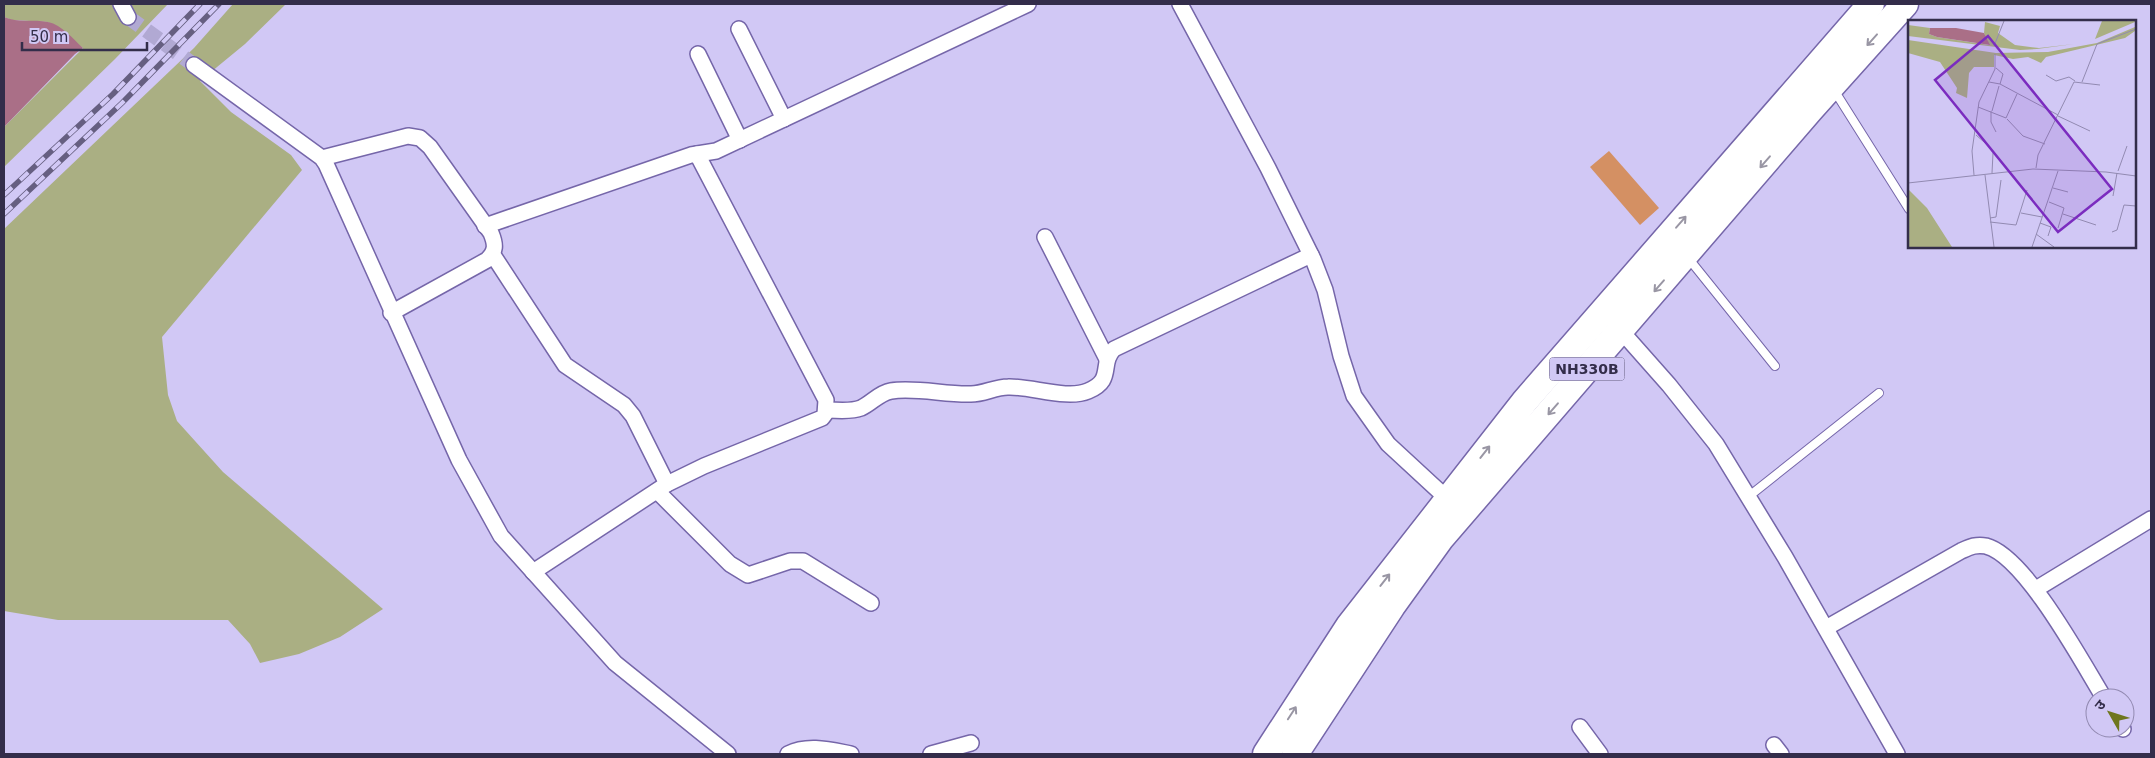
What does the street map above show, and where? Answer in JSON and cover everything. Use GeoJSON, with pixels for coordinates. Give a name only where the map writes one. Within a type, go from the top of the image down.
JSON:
{"type":"FeatureCollection","features":[{"type":"Feature","properties":{"kind":"highway","name":"NH330B"},"geometry":{"type":"LineString","coordinates":[[1295,754],[1392,606],[1442,538],[1456,506],[1525,401],[1871,4]]}},
{"type":"Feature","properties":{"kind":"highway","name":"NH330B"},"geometry":{"type":"LineString","coordinates":[[1266,754],[1349,626],[1456,506],[1621,330],[1905,4]]}},
{"type":"Feature","properties":{"kind":"street"},"geometry":{"type":"LineString","coordinates":[[485,226],[698,154],[716,151],[1028,4]]}},
{"type":"Feature","properties":{"kind":"street"},"geometry":{"type":"LineString","coordinates":[[1180,4],[1268,168],[1311,254],[1325,290],[1341,356],[1354,396],[1388,444],[1456,506]]}},
{"type":"Feature","properties":{"kind":"street"},"geometry":{"type":"LineString","coordinates":[[739,29],[784,119]]}},
{"type":"Feature","properties":{"kind":"street"},"geometry":{"type":"LineString","coordinates":[[698,54],[740,140]]}},
{"type":"Feature","properties":{"kind":"street"},"geometry":{"type":"LineString","coordinates":[[194,65],[322,158],[326,164],[391,313],[464,469],[501,536],[615,663],[728,754]]}},
{"type":"Feature","properties":{"kind":"street"},"geometry":{"type":"LineString","coordinates":[[322,158],[408,136],[420,138],[430,147],[495,242],[492,255],[487,260],[391,313]]}},
{"type":"Feature","properties":{"kind":"street"},"geometry":{"type":"LineString","coordinates":[[533,572],[662,488],[704,466],[822,418],[827,410],[826,400],[698,154]]}},
{"type":"Feature","properties":{"kind":"street"},"geometry":{"type":"LineString","coordinates":[[827,410],[859,409],[882,394],[898,391],[982,394],[1006,387],[1073,394],[1087,392],[1104,378],[1107,373],[1107,359],[1045,237]]}},
{"type":"Feature","properties":{"kind":"street"},"geometry":{"type":"LineString","coordinates":[[1107,359],[1114,349],[1311,254]]}},
{"type":"Feature","properties":{"kind":"street"},"geometry":{"type":"LineString","coordinates":[[492,255],[565,365],[624,405],[633,416],[662,488],[730,564],[748,575],[790,561],[803,561],[871,603]]}},
{"type":"Feature","properties":{"kind":"street"},"geometry":{"type":"LineString","coordinates":[[1604,311],[1670,385],[1716,444],[1826,628],[1898,754]]}},
{"type":"Feature","properties":{"kind":"street"},"geometry":{"type":"LineString","coordinates":[[2036,589],[2151,519]]}},
{"type":"Feature","properties":{"kind":"street"},"geometry":{"type":"LineString","coordinates":[[1826,628],[1961,551],[1976,545],[1988,547],[2002,554],[2036,589],[2098,688]]}},
{"type":"Feature","properties":{"kind":"street"},"geometry":{"type":"LineString","coordinates":[[1580,727],[1600,754]]}},
{"type":"Feature","properties":{"kind":"street"},"geometry":{"type":"LineString","coordinates":[[931,754],[972,743]]}},
{"type":"Feature","properties":{"kind":"street"},"geometry":{"type":"LineString","coordinates":[[788,754],[806,749],[821,749],[851,754]]}},
{"type":"Feature","properties":{"kind":"lane"},"geometry":{"type":"LineString","coordinates":[[1832,86],[1908,207]]}},
{"type":"Feature","properties":{"kind":"lane"},"geometry":{"type":"LineString","coordinates":[[1686,255],[1776,366]]}},
{"type":"Feature","properties":{"kind":"lane"},"geometry":{"type":"LineString","coordinates":[[1748,497],[1879,393]]}},
{"type":"Feature","properties":{"kind":"green space"},"geometry":{"type":"Polygon","coordinates":[[[4,4],[168,4],[115,59],[4,167],[4,127],[83,48],[48,22],[12,20],[4,17],[4,4]]]}},
{"type":"Feature","properties":{"kind":"green space"},"geometry":{"type":"Polygon","coordinates":[[[233,4],[286,4],[245,44],[200,81],[231,112],[291,155],[302,170],[162,337],[168,395],[177,421],[223,472],[383,609],[340,637],[299,654],[260,663],[250,644],[228,620],[58,620],[4,611],[4,229],[194,48],[233,4]]]}},
{"type":"Feature","properties":{"kind":"shaded area"},"geometry":{"type":"Polygon","coordinates":[[[4,17],[15,20],[48,22],[58,26],[83,48],[4,127],[4,17]]]}},
{"type":"Feature","properties":{"kind":"building"},"geometry":{"type":"Polygon","coordinates":[[[1609,151],[1659,208],[1640,225],[1590,167],[1609,151]]]}},
{"type":"Feature","properties":{"kind":"tunnel"},"geometry":{"type":"LineString","coordinates":[[128,17],[194,65]]}},
{"type":"Feature","properties":{"kind":"railway"},"geometry":{"type":"LineString","coordinates":[[4,195],[113,94],[200,4]]}},
{"type":"Feature","properties":{"kind":"railway"},"geometry":{"type":"LineString","coordinates":[[4,214],[122,103],[219,4]]}}]}
